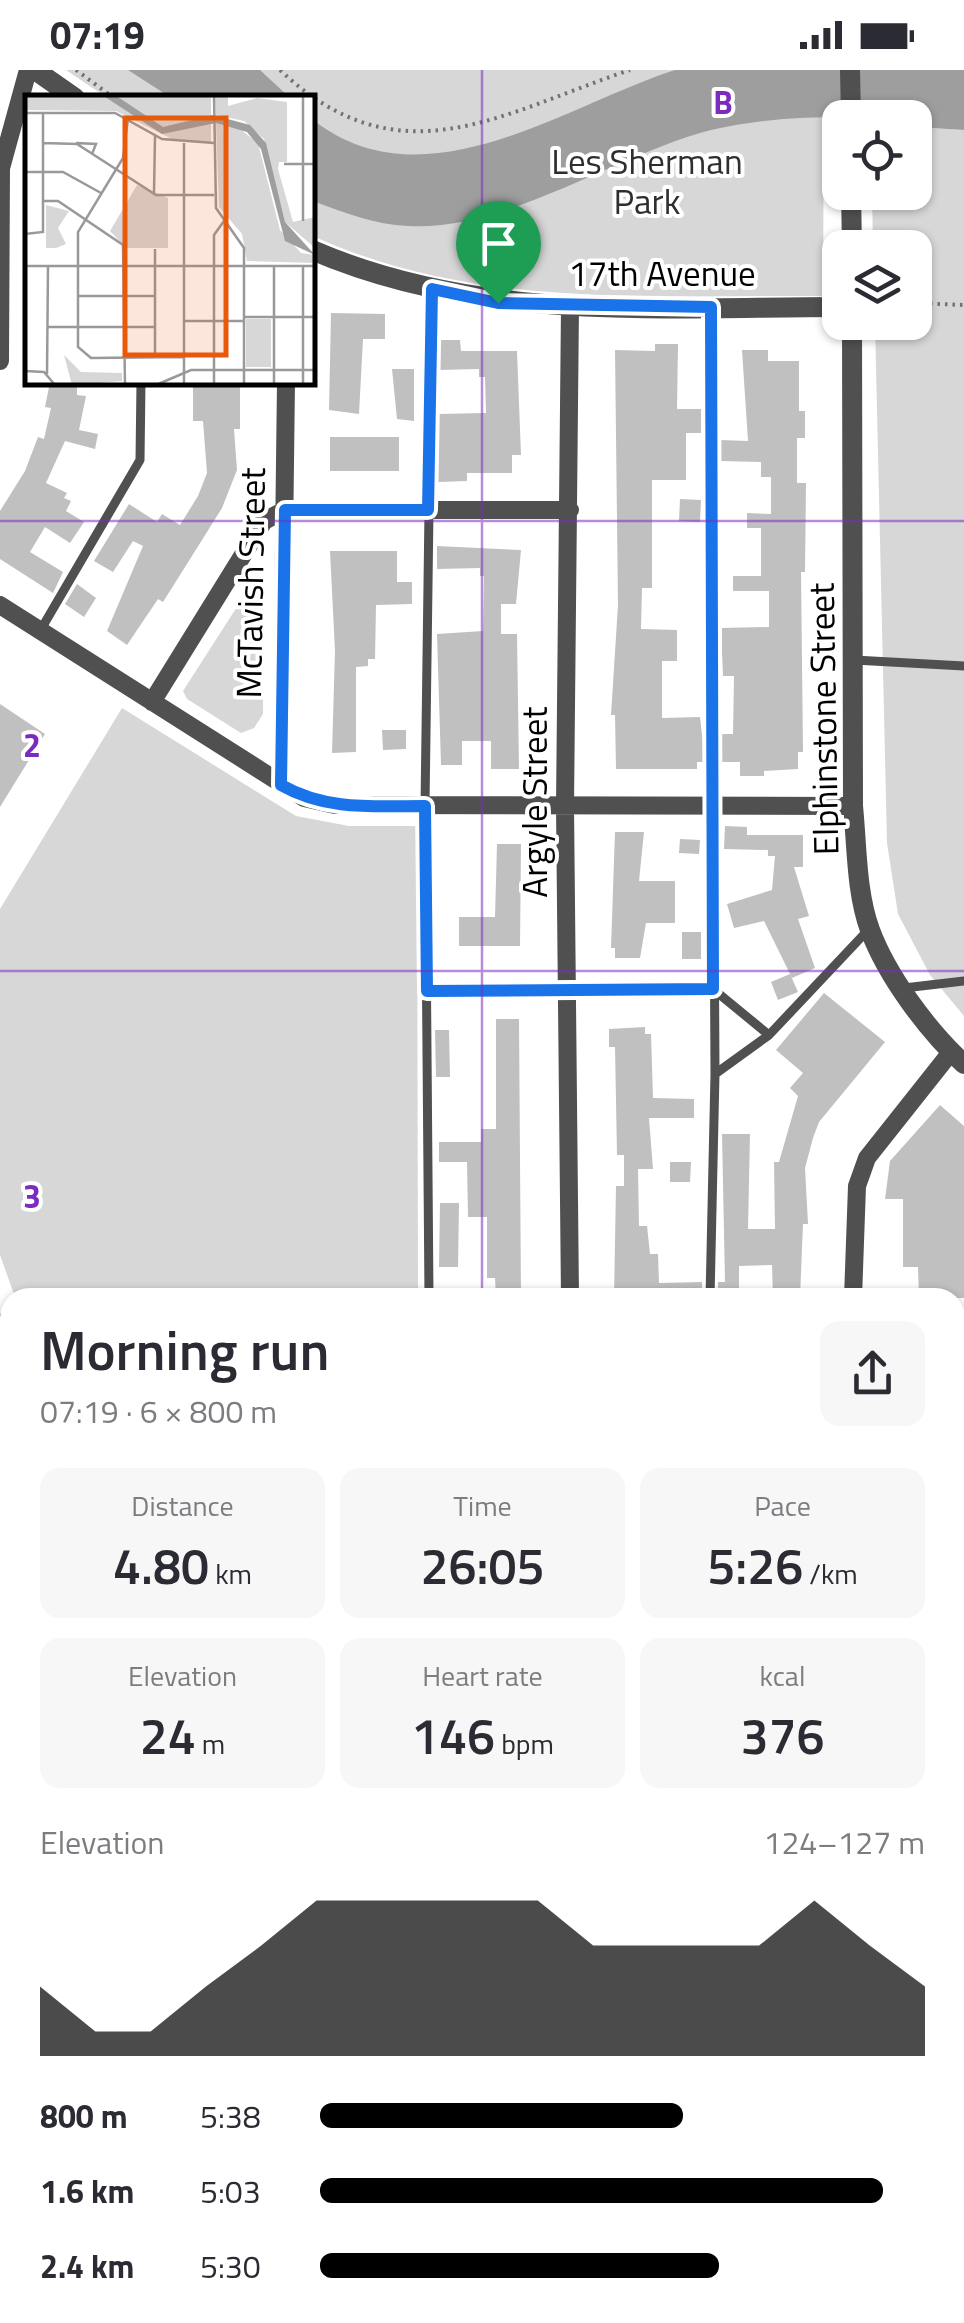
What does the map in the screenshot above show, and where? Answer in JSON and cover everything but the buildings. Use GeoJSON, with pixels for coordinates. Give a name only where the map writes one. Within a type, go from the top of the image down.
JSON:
{"type":"FeatureCollection","features":[{"type":"Feature","properties":{"kind":"street"},"geometry":{"type":"LineString","coordinates":[[0,361],[0,168],[28,70]]}},
{"type":"Feature","properties":{"kind":"street"},"geometry":{"type":"LineString","coordinates":[[35,70],[71,95]]}},
{"type":"Feature","properties":{"kind":"street"},"geometry":{"type":"LineString","coordinates":[[850,70],[851,100]]}},
{"type":"Feature","properties":{"kind":"street","name":"17th Avenue"},"geometry":{"type":"LineString","coordinates":[[315,251],[358,270],[498,303],[822,306]]}},
{"type":"Feature","properties":{"kind":"street","name":"Argyle Street"},"geometry":{"type":"LineString","coordinates":[[570,306],[566,806],[570,1288]]}},
{"type":"Feature","properties":{"kind":"street","name":"Elphinstone Street"},"geometry":{"type":"LineString","coordinates":[[852,340],[853,806],[869,928],[904,988],[957,1058],[867,1158],[857,1186],[854,1288]]}},
{"type":"Feature","properties":{"kind":"street","name":"McTavish Street"},"geometry":{"type":"LineString","coordinates":[[281,785],[286,385]]}},
{"type":"Feature","properties":{"kind":"street"},"geometry":{"type":"LineString","coordinates":[[152,702],[264,521],[285,510],[570,510]]}},
{"type":"Feature","properties":{"kind":"street"},"geometry":{"type":"LineString","coordinates":[[0,605],[304,798],[335,805],[853,806]]}},
{"type":"Feature","properties":{"kind":"street"},"geometry":{"type":"LineString","coordinates":[[427,991],[713,989]]}},
{"type":"Feature","properties":{"kind":"lane"},"geometry":{"type":"LineString","coordinates":[[429,1288],[425,806],[432,289]]}},
{"type":"Feature","properties":{"kind":"lane"},"geometry":{"type":"LineString","coordinates":[[710,1288],[715,1074],[711,307]]}},
{"type":"Feature","properties":{"kind":"lane"},"geometry":{"type":"LineString","coordinates":[[40,631],[140,460],[141,385]]}},
{"type":"Feature","properties":{"kind":"lane"},"geometry":{"type":"LineString","coordinates":[[854,660],[964,666]]}},
{"type":"Feature","properties":{"kind":"lane"},"geometry":{"type":"LineString","coordinates":[[715,1074],[769,1035],[869,928]]}},
{"type":"Feature","properties":{"kind":"lane"},"geometry":{"type":"LineString","coordinates":[[904,988],[964,981]]}},
{"type":"Feature","properties":{"kind":"lane"},"geometry":{"type":"LineString","coordinates":[[713,989],[769,1035]]}},
{"type":"Feature","properties":{"kind":"path"},"geometry":{"type":"LineString","coordinates":[[76,70],[110,95]]}},
{"type":"Feature","properties":{"kind":"path"},"geometry":{"type":"LineString","coordinates":[[280,70],[348,118],[409,133],[449,132],[526,112],[630,70]]}},
{"type":"Feature","properties":{"kind":"path"},"geometry":{"type":"LineString","coordinates":[[932,304],[964,305]]}},
{"type":"Feature","properties":{"kind":"green space","name":"Les Sherman Park"},"geometry":{"type":"Polygon","coordinates":[[[66,70],[824,70],[822,296],[628,296],[499,287],[436,276],[315,237],[315,95],[103,95],[66,70]]]}},
{"type":"Feature","properties":{"kind":"green space"},"geometry":{"type":"Polygon","coordinates":[[[932,128],[964,130],[964,1016],[930,975],[898,914],[887,843],[875,340],[932,340],[932,230],[873,230],[872,210],[932,210],[932,128]]]}},
{"type":"Feature","properties":{"kind":"green space"},"geometry":{"type":"Polygon","coordinates":[[[251,585],[263,595],[263,714],[254,728],[241,733],[187,699],[183,691],[251,585]]]}},
{"type":"Feature","properties":{"kind":"green space"},"geometry":{"type":"Polygon","coordinates":[[[122,708],[296,816],[349,826],[417,826],[418,1288],[12,1288],[0,1255],[0,909],[122,708]]]}},
{"type":"Feature","properties":{"kind":"shaded area"},"geometry":{"type":"Polygon","coordinates":[[[128,70],[260,70],[287,95],[167,95],[128,70]]]}},
{"type":"Feature","properties":{"kind":"shaded area"},"geometry":{"type":"Polygon","coordinates":[[[675,70],[964,70],[964,130],[932,128],[932,100],[822,100],[822,118],[761,121],[711,130],[675,141],[522,205],[445,225],[383,223],[315,202],[315,121],[355,144],[400,154],[447,152],[540,125],[675,70]]]}},
{"type":"Feature","properties":{"kind":"route"},"geometry":{"type":"LineString","coordinates":[[432,289],[498,303],[711,307],[713,989],[427,991],[425,806],[335,805],[304,798],[281,785],[285,510],[428,510],[432,289]]}}]}
